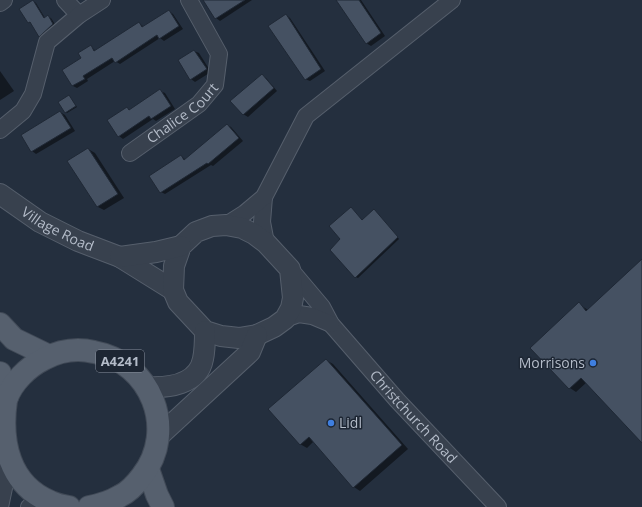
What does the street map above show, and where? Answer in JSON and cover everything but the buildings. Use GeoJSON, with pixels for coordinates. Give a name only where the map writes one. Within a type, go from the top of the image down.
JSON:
{"type":"FeatureCollection","features":[{"type":"Feature","properties":{"kind":"main road"},"geometry":{"type":"LineString","coordinates":[[0,324],[14,340],[49,356]]}},
{"type":"Feature","properties":{"kind":"main road","name":"A4241"},"geometry":{"type":"LineString","coordinates":[[61,505],[39,496],[27,487],[9,464],[3,447],[1,430],[2,413],[7,397],[24,372],[49,356],[73,350],[86,350],[104,353],[121,361],[135,372],[147,387],[153,398],[159,423],[159,436],[155,453],[148,469],[136,484],[121,496],[102,506]]}},
{"type":"Feature","properties":{"kind":"main road"},"geometry":{"type":"LineString","coordinates":[[0,373],[7,397]]}},
{"type":"Feature","properties":{"kind":"main road"},"geometry":{"type":"LineString","coordinates":[[148,469],[163,507]]}},
{"type":"Feature","properties":{"kind":"street"},"geometry":{"type":"LineString","coordinates":[[0,3],[4,0]]}},
{"type":"Feature","properties":{"kind":"street"},"geometry":{"type":"LineString","coordinates":[[65,0],[79,15]]}},
{"type":"Feature","properties":{"kind":"street"},"geometry":{"type":"LineString","coordinates":[[0,130],[22,111],[33,94],[47,42],[79,15],[102,0]]}},
{"type":"Feature","properties":{"kind":"street","name":"Chalice Court"},"geometry":{"type":"LineString","coordinates":[[130,153],[199,104],[215,84],[219,54],[189,0]]}},
{"type":"Feature","properties":{"kind":"street"},"geometry":{"type":"LineString","coordinates":[[226,225],[245,213],[264,197],[306,116],[452,0]]}},
{"type":"Feature","properties":{"kind":"street","name":"Village Road"},"geometry":{"type":"LineString","coordinates":[[0,194],[40,222],[78,241],[120,257],[173,290]]}},
{"type":"Feature","properties":{"kind":"street"},"geometry":{"type":"LineString","coordinates":[[264,197],[262,222],[266,242]]}},
{"type":"Feature","properties":{"kind":"street"},"geometry":{"type":"LineString","coordinates":[[226,225],[242,228],[266,242],[290,269],[294,298],[285,319],[274,328],[239,338],[221,336],[206,331],[178,302],[173,290],[174,266],[181,246],[196,232],[212,226],[226,225]]}},
{"type":"Feature","properties":{"kind":"street","name":"Village Road"},"geometry":{"type":"LineString","coordinates":[[120,257],[156,252],[181,246]]}},
{"type":"Feature","properties":{"kind":"street","name":"Christchurch Road"},"geometry":{"type":"LineString","coordinates":[[290,269],[322,307],[331,324],[397,400],[498,507]]}},
{"type":"Feature","properties":{"kind":"street","name":"Christchurch Road"},"geometry":{"type":"LineString","coordinates":[[285,319],[299,314],[312,316],[331,324]]}},
{"type":"Feature","properties":{"kind":"street"},"geometry":{"type":"LineString","coordinates":[[147,387],[164,388],[180,384],[190,379],[199,369],[203,360],[206,331]]}},
{"type":"Feature","properties":{"kind":"street"},"geometry":{"type":"LineString","coordinates":[[159,436],[250,352],[257,334]]}},
{"type":"Feature","properties":{"kind":"street"},"geometry":{"type":"LineString","coordinates":[[0,507],[9,464]]}},
{"type":"Feature","properties":{"kind":"street"},"geometry":{"type":"LineString","coordinates":[[29,507],[61,505]]}},
{"type":"Feature","properties":{"kind":"place","name":"Morrisons"},"geometry":{"type":"Point","coordinates":[593,363]}},
{"type":"Feature","properties":{"kind":"place","name":"Lidl"},"geometry":{"type":"Point","coordinates":[331,423]}}]}
